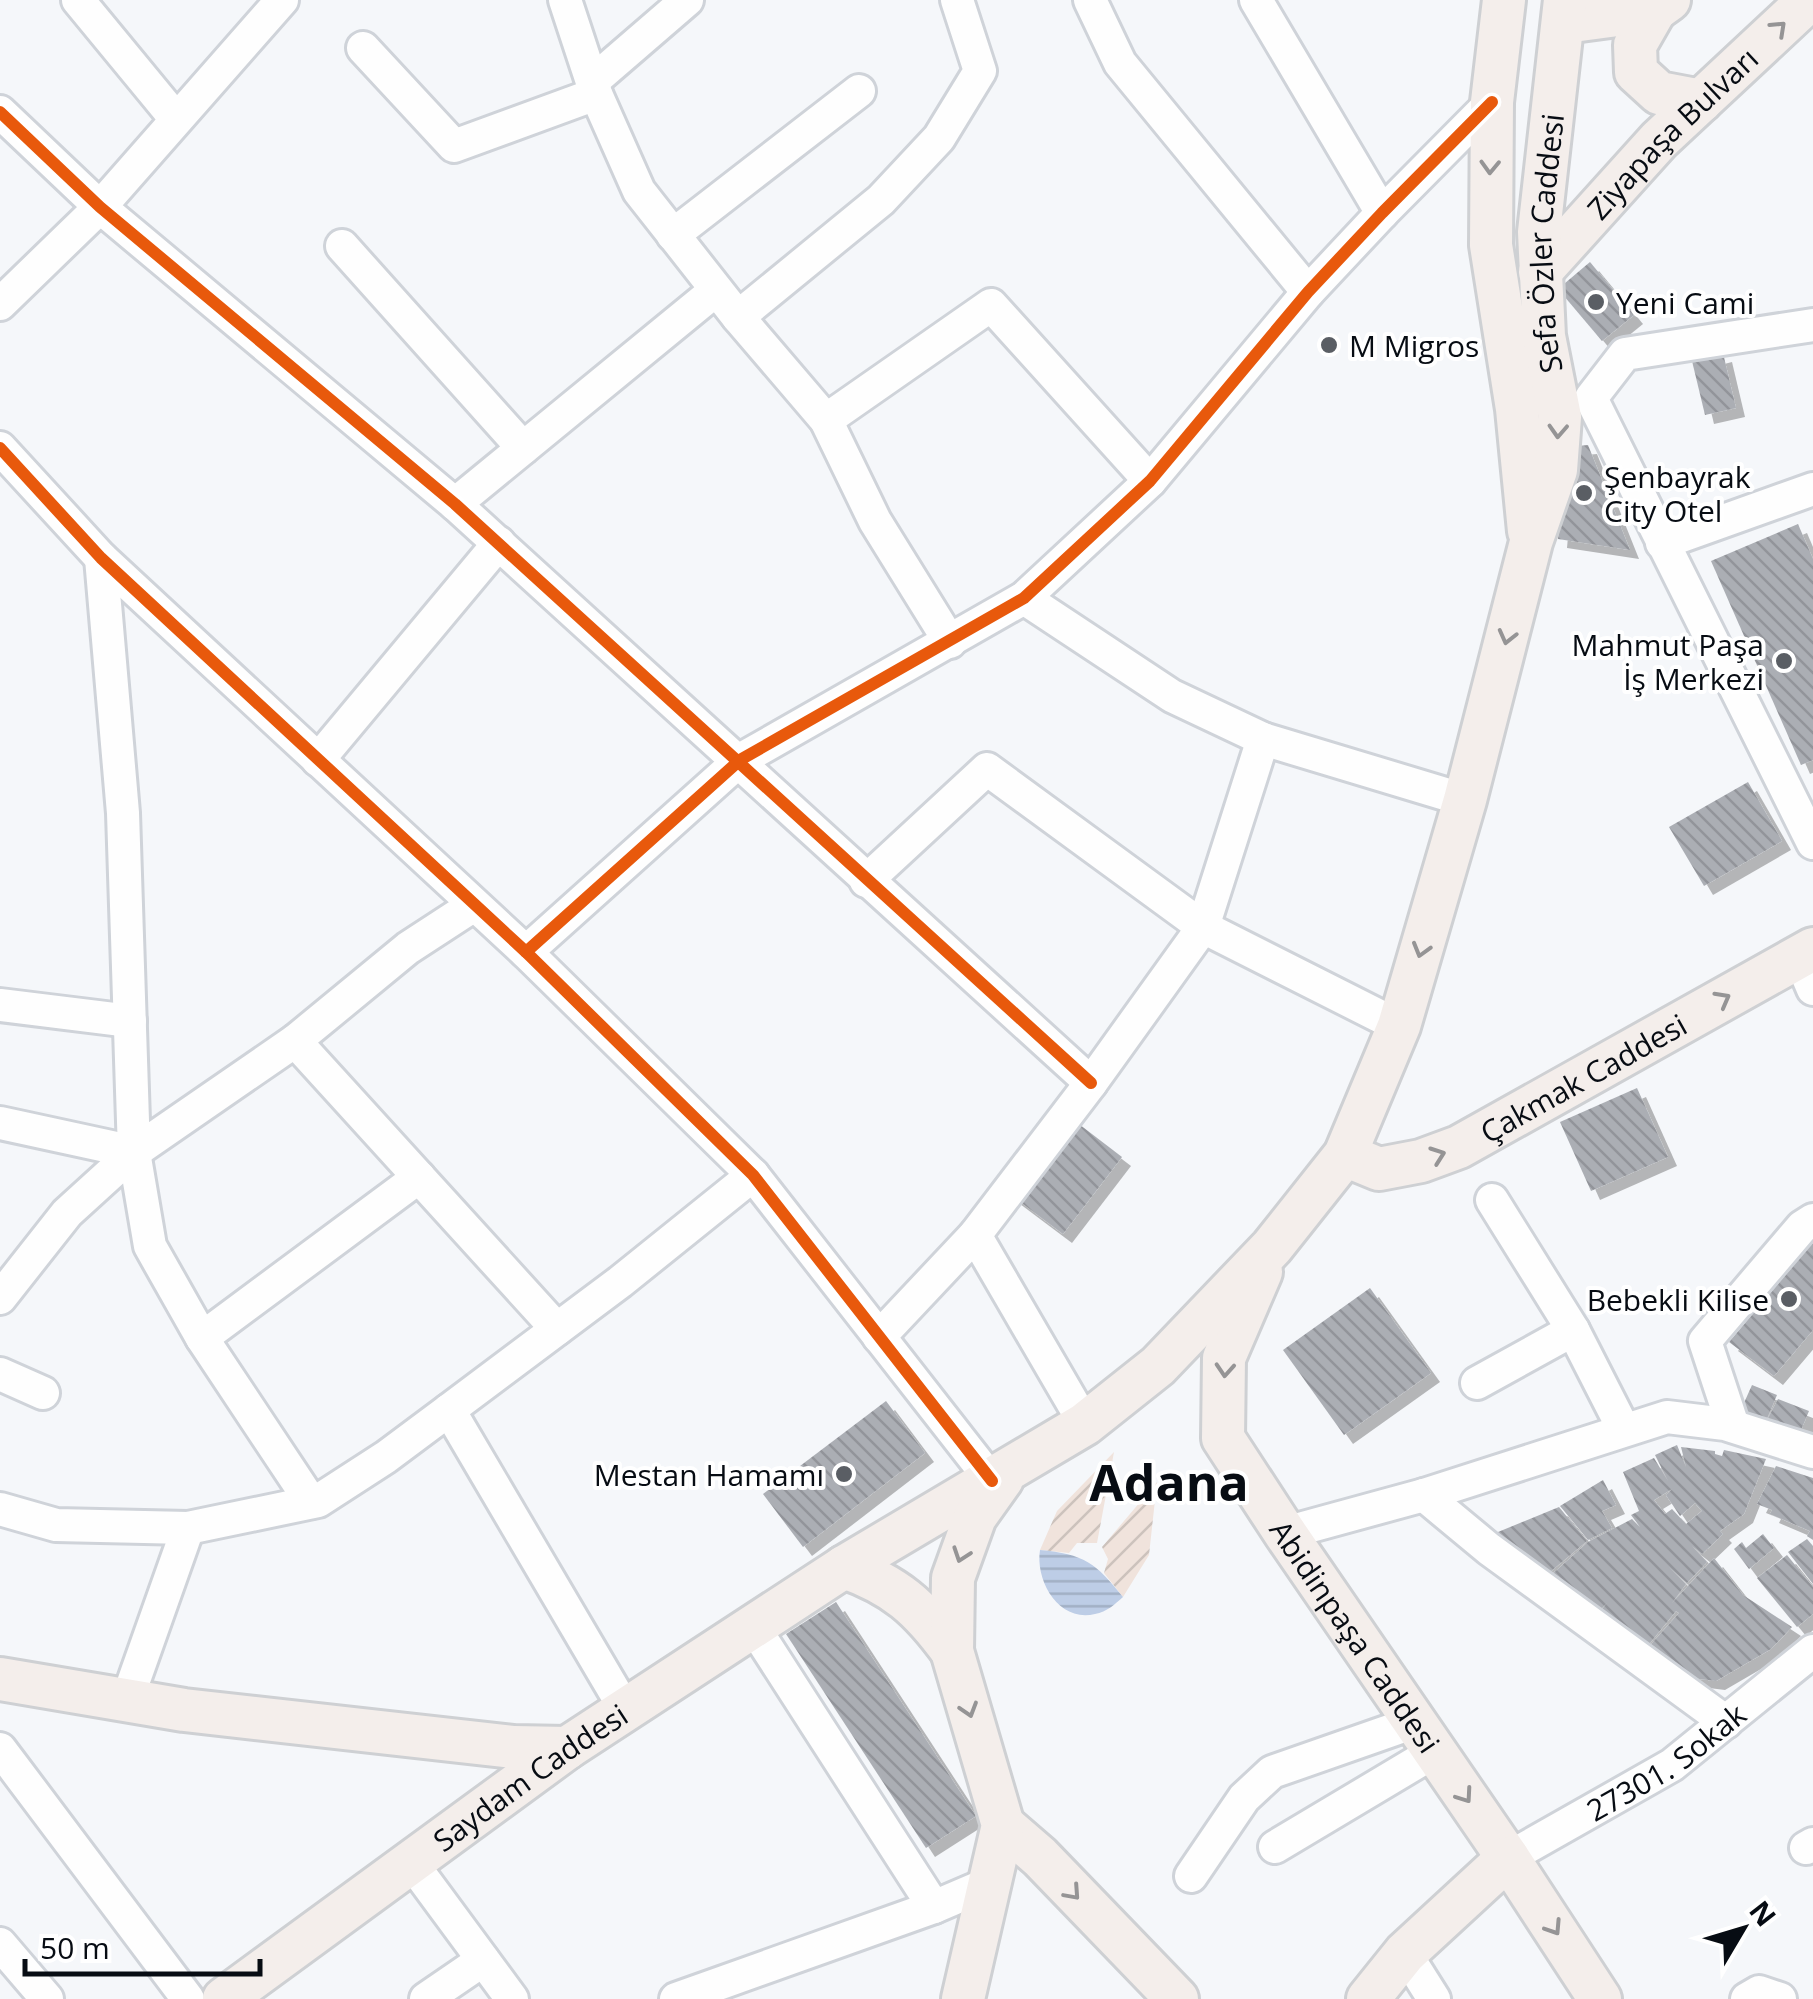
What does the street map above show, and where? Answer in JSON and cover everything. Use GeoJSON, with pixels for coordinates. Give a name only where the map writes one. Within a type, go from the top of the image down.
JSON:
{"type":"FeatureCollection","features":[{"type":"Feature","properties":{"kind":"main road","name":"Sefa Özler Caddesi"},"geometry":{"type":"LineString","coordinates":[[1504,0],[1492,102],[1491,245],[1517,409],[1531,542]]}},
{"type":"Feature","properties":{"kind":"main road","name":"Ziyapaşa Bulvarı"},"geometry":{"type":"LineString","coordinates":[[1540,272],[1659,140],[1809,0]]}},
{"type":"Feature","properties":{"kind":"main road"},"geometry":{"type":"LineString","coordinates":[[1662,5],[1635,45],[1636,72],[1659,93],[1701,101]]}},
{"type":"Feature","properties":{"kind":"main road"},"geometry":{"type":"LineString","coordinates":[[1565,11],[1662,5]]}},
{"type":"Feature","properties":{"kind":"main road","name":"Sefa Özler Caddesi"},"geometry":{"type":"LineString","coordinates":[[1272,1247],[1346,1155],[1399,1026],[1465,800],[1531,542],[1556,470],[1560,418],[1544,336],[1539,232],[1565,11]]}},
{"type":"Feature","properties":{"kind":"main road","name":"Çakmak Caddesi"},"geometry":{"type":"LineString","coordinates":[[1346,1155],[1379,1169],[1421,1161],[1458,1147],[1808,965]]}},
{"type":"Feature","properties":{"kind":"main road","name":"Saydam Caddesi"},"geometry":{"type":"LineString","coordinates":[[224,1999],[566,1748],[844,1567],[1084,1424],[1158,1366],[1272,1247]]}},
{"type":"Feature","properties":{"kind":"main road","name":"Abidinpaşa Caddesi"},"geometry":{"type":"LineString","coordinates":[[1272,1247],[1224,1358],[1223,1438],[1600,1999]]}},
{"type":"Feature","properties":{"kind":"main road"},"geometry":{"type":"LineString","coordinates":[[962,1999],[1003,1826],[952,1651],[953,1578],[975,1517],[1000,1476]]}},
{"type":"Feature","properties":{"kind":"main road"},"geometry":{"type":"LineString","coordinates":[[844,1567],[896,1590],[928,1617],[952,1651]]}},
{"type":"Feature","properties":{"kind":"main road"},"geometry":{"type":"LineString","coordinates":[[0,1679],[184,1710],[514,1747],[566,1748]]}},
{"type":"Feature","properties":{"kind":"main road"},"geometry":{"type":"LineString","coordinates":[[1003,1826],[1040,1858],[1177,1999]]}},
{"type":"Feature","properties":{"kind":"main road"},"geometry":{"type":"LineString","coordinates":[[1368,1999],[1405,1953],[1508,1858]]}},
{"type":"Feature","properties":{"kind":"street"},"geometry":{"type":"LineString","coordinates":[[78,0],[176,119]]}},
{"type":"Feature","properties":{"kind":"street"},"geometry":{"type":"LineString","coordinates":[[0,304],[100,208],[282,0]]}},
{"type":"Feature","properties":{"kind":"street"},"geometry":{"type":"LineString","coordinates":[[565,0],[594,88],[639,191],[738,318],[826,420],[875,520],[950,642]]}},
{"type":"Feature","properties":{"kind":"street"},"geometry":{"type":"LineString","coordinates":[[363,48],[454,146],[594,88],[687,0]]}},
{"type":"Feature","properties":{"kind":"street"},"geometry":{"type":"LineString","coordinates":[[738,318],[881,200],[940,138],[980,71],[958,0]]}},
{"type":"Feature","properties":{"kind":"street"},"geometry":{"type":"LineString","coordinates":[[1090,0],[1120,63],[1308,292]]}},
{"type":"Feature","properties":{"kind":"street"},"geometry":{"type":"LineString","coordinates":[[1256,0],[1382,212]]}},
{"type":"Feature","properties":{"kind":"street"},"geometry":{"type":"LineString","coordinates":[[673,235],[859,91]]}},
{"type":"Feature","properties":{"kind":"street"},"geometry":{"type":"LineString","coordinates":[[526,952],[740,760],[1024,598],[1150,481],[1308,292],[1492,102]]}},
{"type":"Feature","properties":{"kind":"street"},"geometry":{"type":"LineString","coordinates":[[3,121],[100,208],[455,504],[1091,1083]]}},
{"type":"Feature","properties":{"kind":"street"},"geometry":{"type":"LineString","coordinates":[[342,246],[523,448]]}},
{"type":"Feature","properties":{"kind":"street"},"geometry":{"type":"LineString","coordinates":[[455,504],[716,290]]}},
{"type":"Feature","properties":{"kind":"street"},"geometry":{"type":"LineString","coordinates":[[826,420],[991,305],[1150,481]]}},
{"type":"Feature","properties":{"kind":"street"},"geometry":{"type":"LineString","coordinates":[[1813,325],[1625,354],[1591,398],[1662,543],[1804,799],[1813,843]]}},
{"type":"Feature","properties":{"kind":"street"},"geometry":{"type":"LineString","coordinates":[[0,448],[100,558],[526,952],[753,1175],[879,1337],[1000,1476]]}},
{"type":"Feature","properties":{"kind":"street"},"geometry":{"type":"LineString","coordinates":[[1662,543],[1813,489]]}},
{"type":"Feature","properties":{"kind":"street"},"geometry":{"type":"LineString","coordinates":[[318,760],[499,543]]}},
{"type":"Feature","properties":{"kind":"street"},"geometry":{"type":"LineString","coordinates":[[100,558],[123,813],[134,1152],[150,1246],[202,1338],[311,1502]]}},
{"type":"Feature","properties":{"kind":"street"},"geometry":{"type":"LineString","coordinates":[[1024,598],[1172,696],[1263,739],[1465,800]]}},
{"type":"Feature","properties":{"kind":"street"},"geometry":{"type":"LineString","coordinates":[[879,1337],[975,1235],[1203,927],[1263,739]]}},
{"type":"Feature","properties":{"kind":"street"},"geometry":{"type":"LineString","coordinates":[[866,881],[987,770],[1203,927],[1399,1026]]}},
{"type":"Feature","properties":{"kind":"street"},"geometry":{"type":"LineString","coordinates":[[0,1296],[67,1213],[134,1152],[296,1041],[408,948],[474,905]]}},
{"type":"Feature","properties":{"kind":"street"},"geometry":{"type":"LineString","coordinates":[[0,1005],[130,1021]]}},
{"type":"Feature","properties":{"kind":"street"},"geometry":{"type":"LineString","coordinates":[[296,1041],[557,1329]]}},
{"type":"Feature","properties":{"kind":"street"},"geometry":{"type":"LineString","coordinates":[[0,1123],[134,1152]]}},
{"type":"Feature","properties":{"kind":"street"},"geometry":{"type":"LineString","coordinates":[[0,1509],[56,1525],[188,1528],[311,1502],[386,1457],[753,1175]]}},
{"type":"Feature","properties":{"kind":"street"},"geometry":{"type":"LineString","coordinates":[[202,1338],[420,1177]]}},
{"type":"Feature","properties":{"kind":"street"},"geometry":{"type":"LineString","coordinates":[[1492,1200],[1573,1330],[1624,1430]]}},
{"type":"Feature","properties":{"kind":"street"},"geometry":{"type":"LineString","coordinates":[[1732,1426],[1705,1341],[1802,1226],[1813,1220]]}},
{"type":"Feature","properties":{"kind":"street"},"geometry":{"type":"LineString","coordinates":[[975,1235],[1084,1424]]}},
{"type":"Feature","properties":{"kind":"street"},"geometry":{"type":"LineString","coordinates":[[1478,1383],[1573,1330]]}},
{"type":"Feature","properties":{"kind":"street"},"geometry":{"type":"LineString","coordinates":[[0,1374],[43,1393]]}},
{"type":"Feature","properties":{"kind":"street"},"geometry":{"type":"LineString","coordinates":[[449,1410],[626,1709]]}},
{"type":"Feature","properties":{"kind":"street"},"geometry":{"type":"LineString","coordinates":[[1285,1534],[1424,1495],[1667,1417],[1732,1426],[1813,1452]]}},
{"type":"Feature","properties":{"kind":"street"},"geometry":{"type":"LineString","coordinates":[[1424,1495],[1489,1549],[1726,1722]]}},
{"type":"Feature","properties":{"kind":"street"},"geometry":{"type":"LineString","coordinates":[[127,1700],[188,1528]]}},
{"type":"Feature","properties":{"kind":"street"},"geometry":{"type":"LineString","coordinates":[[754,1626],[934,1907]]}},
{"type":"Feature","properties":{"kind":"street","name":"27301. Sokak"},"geometry":{"type":"LineString","coordinates":[[1508,1858],[1672,1765],[1813,1651]]}},
{"type":"Feature","properties":{"kind":"street"},"geometry":{"type":"LineString","coordinates":[[1275,1848],[1424,1737]]}},
{"type":"Feature","properties":{"kind":"street"},"geometry":{"type":"LineString","coordinates":[[1191,1876],[1244,1798],[1272,1772],[1424,1737]]}},
{"type":"Feature","properties":{"kind":"street"},"geometry":{"type":"LineString","coordinates":[[0,1749],[188,1999]]}},
{"type":"Feature","properties":{"kind":"street"},"geometry":{"type":"LineString","coordinates":[[412,1862],[512,1999]]}},
{"type":"Feature","properties":{"kind":"street"},"geometry":{"type":"LineString","coordinates":[[676,1999],[934,1907],[990,1883]]}},
{"type":"Feature","properties":{"kind":"street"},"geometry":{"type":"LineString","coordinates":[[0,1944],[47,1999]]}},
{"type":"Feature","properties":{"kind":"street"},"geometry":{"type":"LineString","coordinates":[[1405,1953],[1434,1999]]}},
{"type":"Feature","properties":{"kind":"street"},"geometry":{"type":"LineString","coordinates":[[426,1999],[482,1960]]}},
{"type":"Feature","properties":{"kind":"street"},"geometry":{"type":"LineString","coordinates":[[1747,1999],[1759,1992],[1780,1999]]}},
{"type":"Feature","properties":{"kind":"shaded area"},"geometry":{"type":"Polygon","coordinates":[[[1114,1452],[1097,1543],[1077,1543],[1069,1553],[1040,1550],[1057,1511],[1114,1452]]]}},
{"type":"Feature","properties":{"kind":"shaded area"},"geometry":{"type":"Polygon","coordinates":[[[1157,1482],[1149,1555],[1123,1597],[1104,1573],[1108,1559],[1102,1547],[1157,1482]]]}},
{"type":"Feature","properties":{"kind":"water"},"geometry":{"type":"Polygon","coordinates":[[[1040,1550],[1088,1562],[1123,1597],[1099,1613],[1082,1615],[1060,1606],[1041,1574],[1040,1550]]]}},
{"type":"Feature","properties":{"kind":"building","name":"Yeni Cami"},"geometry":{"type":"Polygon","coordinates":[[[1590,262],[1634,315],[1602,341],[1558,289],[1590,262]]]}},
{"type":"Feature","properties":{"kind":"building"},"geometry":{"type":"Polygon","coordinates":[[[1723,353],[1736,408],[1705,415],[1692,361],[1723,353]]]}},
{"type":"Feature","properties":{"kind":"building","name":"Şenbayrak City Otel"},"geometry":{"type":"Polygon","coordinates":[[[1588,445],[1630,550],[1558,539],[1566,447],[1588,445]]]}},
{"type":"Feature","properties":{"kind":"building","name":"Mahmut Paşa İş Merkezi"},"geometry":{"type":"Polygon","coordinates":[[[1798,524],[1813,559],[1813,760],[1801,765],[1711,561],[1798,524]]]}},
{"type":"Feature","properties":{"kind":"building"},"geometry":{"type":"Polygon","coordinates":[[[1748,782],[1782,841],[1704,886],[1669,827],[1748,782]]]}},
{"type":"Feature","properties":{"kind":"building"},"geometry":{"type":"Polygon","coordinates":[[[1637,1088],[1668,1157],[1591,1191],[1560,1122],[1637,1088]]]}},
{"type":"Feature","properties":{"kind":"building"},"geometry":{"type":"Polygon","coordinates":[[[1071,1118],[1122,1157],[1063,1234],[1011,1195],[1071,1118]]]}},
{"type":"Feature","properties":{"kind":"building","name":"Bebekli Kilise"},"geometry":{"type":"Polygon","coordinates":[[[1800,1235],[1813,1244],[1813,1330],[1774,1376],[1729,1342],[1792,1267],[1780,1258],[1800,1235]]]}},
{"type":"Feature","properties":{"kind":"building"},"geometry":{"type":"Polygon","coordinates":[[[1370,1288],[1431,1373],[1344,1435],[1283,1350],[1370,1288]]]}},
{"type":"Feature","properties":{"kind":"building"},"geometry":{"type":"Polygon","coordinates":[[[1752,1385],[1777,1395],[1763,1428],[1778,1399],[1809,1411],[1795,1444],[1735,1423],[1752,1385]]]}},
{"type":"Feature","properties":{"kind":"building","name":"Mestan Hamamı"},"geometry":{"type":"Polygon","coordinates":[[[886,1401],[925,1453],[803,1547],[763,1494],[886,1401]]]}},
{"type":"Feature","properties":{"kind":"building"},"geometry":{"type":"Polygon","coordinates":[[[1677,1445],[1686,1467],[1681,1447],[1715,1451],[1722,1456],[1724,1450],[1766,1459],[1744,1514],[1720,1531],[1723,1534],[1702,1554],[1692,1546],[1707,1562],[1687,1583],[1669,1567],[1686,1584],[1672,1603],[1714,1558],[1743,1595],[1792,1627],[1771,1649],[1716,1681],[1692,1678],[1645,1651],[1679,1613],[1676,1611],[1641,1654],[1595,1618],[1607,1603],[1594,1616],[1548,1578],[1588,1542],[1632,1519],[1640,1527],[1631,1515],[1639,1511],[1623,1472],[1654,1458],[1668,1481],[1655,1455],[1677,1445]],[[1672,1489],[1654,1500],[1665,1514],[1672,1509],[1686,1524],[1702,1511],[1695,1503],[1680,1516],[1666,1495],[1672,1489]]]}},
{"type":"Feature","properties":{"kind":"building"},"geometry":{"type":"Polygon","coordinates":[[[1776,1466],[1813,1478],[1813,1540],[1807,1536],[1810,1531],[1770,1514],[1772,1510],[1757,1504],[1776,1466]]]}},
{"type":"Feature","properties":{"kind":"building"},"geometry":{"type":"Polygon","coordinates":[[[1603,1480],[1616,1505],[1602,1511],[1612,1528],[1588,1540],[1560,1506],[1603,1480]]]}},
{"type":"Feature","properties":{"kind":"building"},"geometry":{"type":"Polygon","coordinates":[[[1559,1507],[1587,1541],[1544,1577],[1496,1549],[1498,1532],[1559,1507]]]}},
{"type":"Feature","properties":{"kind":"building"},"geometry":{"type":"Polygon","coordinates":[[[1763,1534],[1774,1548],[1749,1569],[1734,1549],[1742,1542],[1746,1548],[1763,1534]]]}},
{"type":"Feature","properties":{"kind":"building"},"geometry":{"type":"Polygon","coordinates":[[[1807,1539],[1813,1546],[1813,1584],[1788,1552],[1807,1539]]]}},
{"type":"Feature","properties":{"kind":"building"},"geometry":{"type":"Polygon","coordinates":[[[1787,1555],[1813,1587],[1813,1614],[1797,1627],[1757,1578],[1787,1555]]]}},
{"type":"Feature","properties":{"kind":"building"},"geometry":{"type":"Polygon","coordinates":[[[836,1602],[976,1816],[926,1848],[786,1634],[836,1602]]]}},
{"type":"Feature","properties":{"kind":"cycle path"},"geometry":{"type":"LineString","coordinates":[[526,952],[740,760],[1024,598],[1150,481],[1308,292],[1492,102]]}},
{"type":"Feature","properties":{"kind":"cycle path"},"geometry":{"type":"LineString","coordinates":[[0,112],[100,207],[455,504],[1091,1083]]}},
{"type":"Feature","properties":{"kind":"cycle path"},"geometry":{"type":"LineString","coordinates":[[0,448],[101,558],[526,952],[753,1175],[992,1481]]}},
{"type":"Feature","properties":{"kind":"place","name":"Yeni Cami"},"geometry":{"type":"Point","coordinates":[1596,302]}},
{"type":"Feature","properties":{"kind":"place","name":"M Migros"},"geometry":{"type":"Point","coordinates":[1329,345]}},
{"type":"Feature","properties":{"kind":"place","name":"Şenbayrak City Otel"},"geometry":{"type":"Point","coordinates":[1584,493]}},
{"type":"Feature","properties":{"kind":"place","name":"Mahmut Paşa İş Merkezi"},"geometry":{"type":"Point","coordinates":[1784,661]}},
{"type":"Feature","properties":{"kind":"place","name":"Bebekli Kilise"},"geometry":{"type":"Point","coordinates":[1789,1299]}},
{"type":"Feature","properties":{"kind":"place","name":"Mestan Hamamı"},"geometry":{"type":"Point","coordinates":[844,1474]}},
{"type":"Feature","properties":{"kind":"district","name":"Adana"},"geometry":{"type":"Point","coordinates":[1169,1482]}}]}
